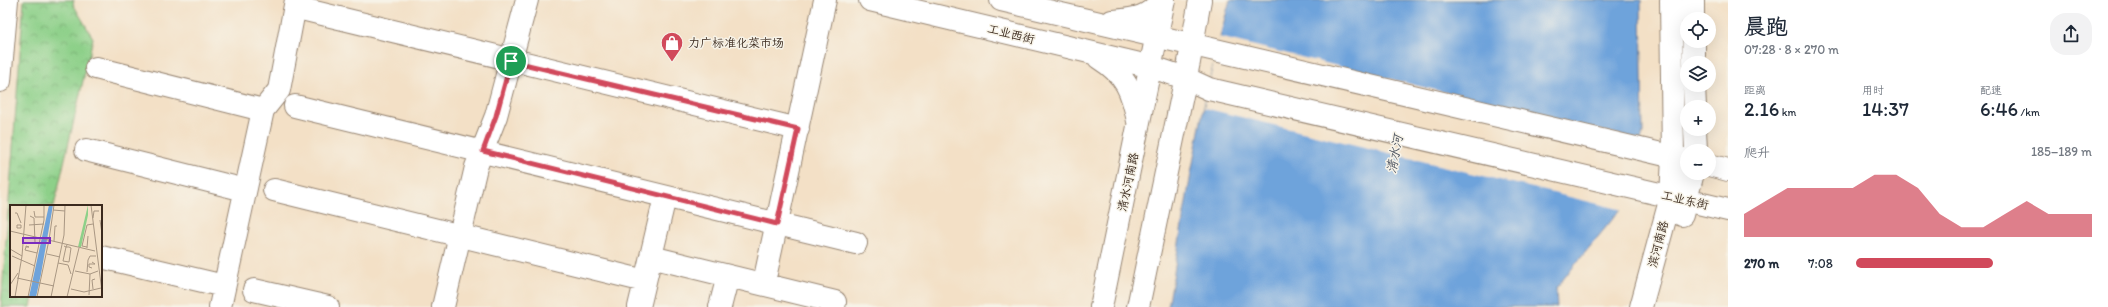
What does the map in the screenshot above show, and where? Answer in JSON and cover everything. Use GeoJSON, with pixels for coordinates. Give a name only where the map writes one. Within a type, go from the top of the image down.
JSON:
{"type":"FeatureCollection","features":[{"type":"Feature","properties":{"kind":"street"},"geometry":{"type":"LineString","coordinates":[[0,81],[7,0]]}},
{"type":"Feature","properties":{"kind":"street"},"geometry":{"type":"LineString","coordinates":[[443,307],[476,167],[496,116],[527,0]]}},
{"type":"Feature","properties":{"kind":"street"},"geometry":{"type":"LineString","coordinates":[[766,274],[825,0]]}},
{"type":"Feature","properties":{"kind":"street","name":"工业西街"},"geometry":{"type":"LineString","coordinates":[[870,0],[1093,54],[1154,54]]}},
{"type":"Feature","properties":{"kind":"street"},"geometry":{"type":"LineString","coordinates":[[1001,0],[1056,6],[1096,22],[1154,54],[1187,70],[1209,89]]}},
{"type":"Feature","properties":{"kind":"street"},"geometry":{"type":"LineString","coordinates":[[1096,22],[1136,19],[1155,9],[1163,0]]}},
{"type":"Feature","properties":{"kind":"street","name":"清水河南路"},"geometry":{"type":"LineString","coordinates":[[1101,307],[1140,126],[1163,0]]}},
{"type":"Feature","properties":{"kind":"street","name":"滨河南路"},"geometry":{"type":"LineString","coordinates":[[1656,307],[1678,199],[1680,158],[1671,0]]}},
{"type":"Feature","properties":{"kind":"street"},"geometry":{"type":"LineString","coordinates":[[1693,0],[1693,12]]}},
{"type":"Feature","properties":{"kind":"street"},"geometry":{"type":"LineString","coordinates":[[220,307],[263,110],[279,90],[301,5],[511,61],[798,129]]}},
{"type":"Feature","properties":{"kind":"street"},"geometry":{"type":"LineString","coordinates":[[1198,10],[1200,33],[1207,43],[1217,51]]}},
{"type":"Feature","properties":{"kind":"street"},"geometry":{"type":"LineString","coordinates":[[1138,307],[1180,106],[1198,10]]}},
{"type":"Feature","properties":{"kind":"street"},"geometry":{"type":"LineString","coordinates":[[1154,54],[1217,51],[1680,158]]}},
{"type":"Feature","properties":{"kind":"street"},"geometry":{"type":"LineString","coordinates":[[1093,54],[1114,67],[1125,80],[1134,99],[1140,126]]}},
{"type":"Feature","properties":{"kind":"street"},"geometry":{"type":"LineString","coordinates":[[96,68],[263,110]]}},
{"type":"Feature","properties":{"kind":"street"},"geometry":{"type":"LineString","coordinates":[[1180,106],[1187,96],[1194,91],[1209,89]]}},
{"type":"Feature","properties":{"kind":"street","name":"工业东街"},"geometry":{"type":"LineString","coordinates":[[1209,89],[1728,210]]}},
{"type":"Feature","properties":{"kind":"street"},"geometry":{"type":"LineString","coordinates":[[294,106],[856,243]]}},
{"type":"Feature","properties":{"kind":"street"},"geometry":{"type":"LineString","coordinates":[[86,150],[245,190]]}},
{"type":"Feature","properties":{"kind":"street"},"geometry":{"type":"LineString","coordinates":[[1716,167],[1728,170]]}},
{"type":"Feature","properties":{"kind":"street","name":"滨河南路"},"geometry":{"type":"LineString","coordinates":[[1641,307],[1678,199],[1689,180]]}},
{"type":"Feature","properties":{"kind":"street"},"geometry":{"type":"LineString","coordinates":[[274,190],[645,281]]}},
{"type":"Feature","properties":{"kind":"street"},"geometry":{"type":"LineString","coordinates":[[639,307],[665,197]]}},
{"type":"Feature","properties":{"kind":"street"},"geometry":{"type":"LineString","coordinates":[[651,257],[835,302],[834,307]]}},
{"type":"Feature","properties":{"kind":"street"},"geometry":{"type":"LineString","coordinates":[[102,258],[224,286]]}},
{"type":"Feature","properties":{"kind":"street"},"geometry":{"type":"LineString","coordinates":[[720,307],[728,276]]}},
{"type":"Feature","properties":{"kind":"street"},"geometry":{"type":"LineString","coordinates":[[254,290],[328,307]]}},
{"type":"Feature","properties":{"kind":"green space"},"geometry":{"type":"Polygon","coordinates":[[[24,0],[74,0],[73,4],[93,38],[54,205],[10,205],[10,297],[33,297],[31,307],[1,307],[24,0]]]}},
{"type":"Feature","properties":{"kind":"water","name":"清水河"},"geometry":{"type":"Polygon","coordinates":[[[1230,0],[1641,0],[1643,133],[1625,204],[1556,288],[1557,307],[1168,307],[1202,114],[1230,0]]]}},
{"type":"Feature","properties":{"kind":"pier"},"geometry":{"type":"Polygon","coordinates":[[[1219,37],[1643,141],[1627,204],[1623,210],[1204,108],[1219,37]]]}},
{"type":"Feature","properties":{"kind":"place","name":"力广标准化菜市场"},"geometry":{"type":"Point","coordinates":[672,62]}},
{"type":"Feature","properties":{"kind":"route"},"geometry":{"type":"LineString","coordinates":[[511,61],[798,129],[777,224],[483,151],[496,116],[511,61]]}}]}
